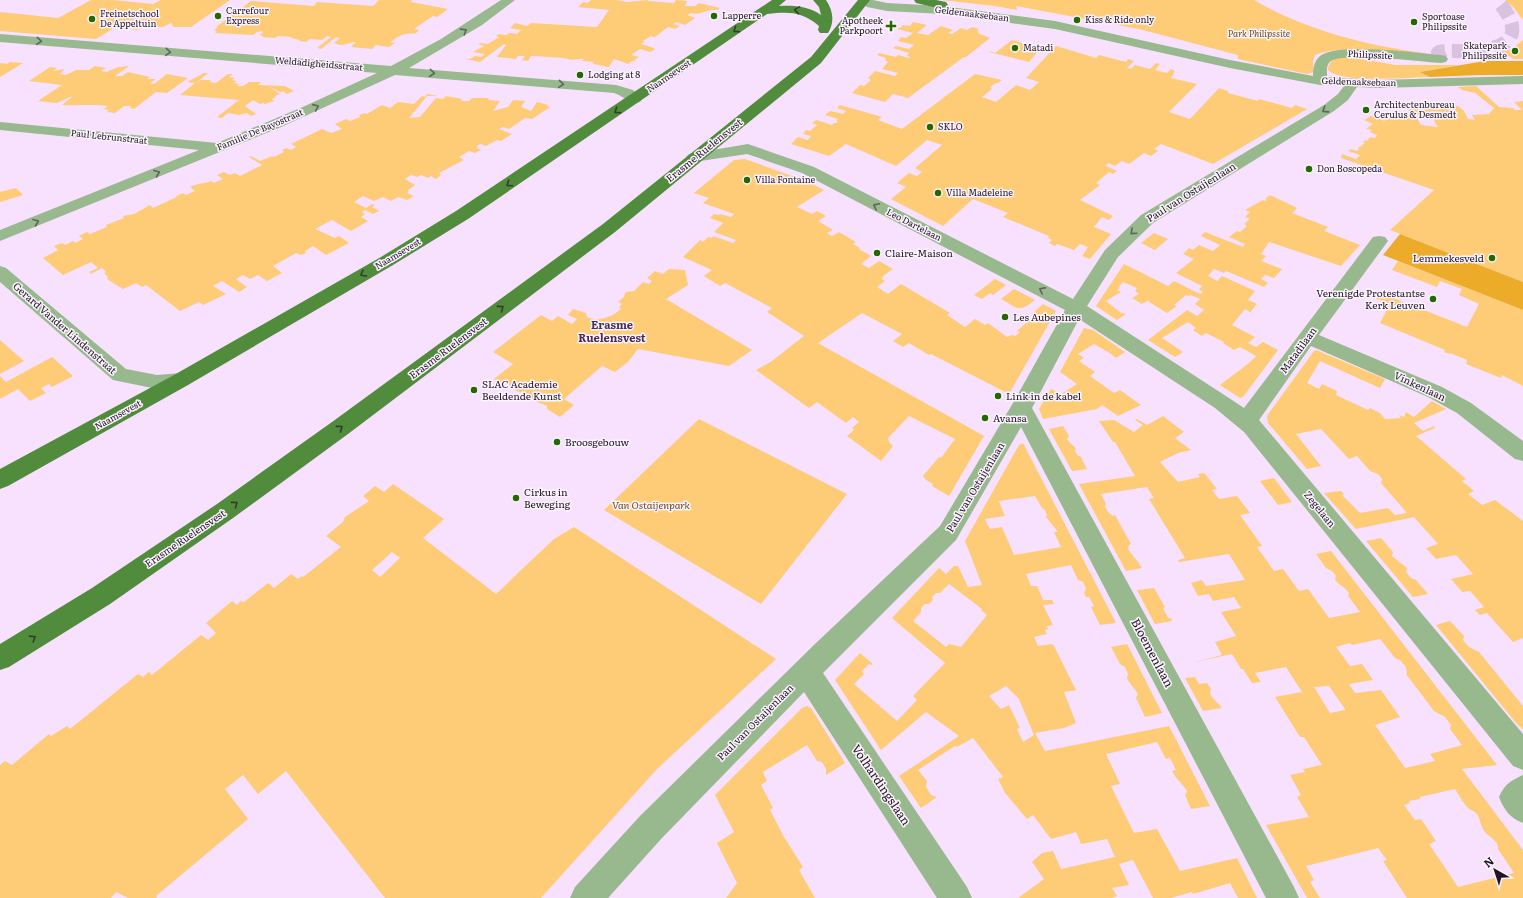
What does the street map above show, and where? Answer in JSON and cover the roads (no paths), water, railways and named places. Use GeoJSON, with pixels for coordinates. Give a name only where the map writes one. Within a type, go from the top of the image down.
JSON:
{"type":"FeatureCollection","features":[{"type":"Feature","properties":{"kind":"main road","name":"Naamsevest"},"geometry":{"type":"LineString","coordinates":[[0,480],[181,380],[381,264],[462,215],[780,0]]}},
{"type":"Feature","properties":{"kind":"main road"},"geometry":{"type":"LineString","coordinates":[[816,60],[827,11],[825,6],[819,0]]}},
{"type":"Feature","properties":{"kind":"main road","name":"Erasme Ruelensvest"},"geometry":{"type":"LineString","coordinates":[[0,658],[101,596],[282,469],[610,228],[694,157],[816,60],[865,0]]}},
{"type":"Feature","properties":{"kind":"main road"},"geometry":{"type":"LineString","coordinates":[[920,0],[942,4]]}},
{"type":"Feature","properties":{"kind":"main road"},"geometry":{"type":"LineString","coordinates":[[765,11],[775,9],[800,10],[815,16],[825,25]]}},
{"type":"Feature","properties":{"kind":"street","name":"Familie De Bayostraat"},"geometry":{"type":"LineString","coordinates":[[0,236],[309,110],[393,70],[439,46],[509,0]]}},
{"type":"Feature","properties":{"kind":"street","name":"Geldenaaksebaan"},"geometry":{"type":"LineString","coordinates":[[865,0],[871,4],[887,7],[984,15],[1055,25]]}},
{"type":"Feature","properties":{"kind":"street","name":"Geldenaaksebaan"},"geometry":{"type":"LineString","coordinates":[[886,0],[942,4],[1016,14],[1055,25],[1323,87],[1353,83],[1523,80]]}},
{"type":"Feature","properties":{"kind":"street","name":"Weldadigheidsstraat"},"geometry":{"type":"LineString","coordinates":[[0,38],[616,89],[628,93],[635,99]]}},
{"type":"Feature","properties":{"kind":"street","name":"Philipssite"},"geometry":{"type":"LineString","coordinates":[[1323,87],[1320,67],[1324,59],[1334,54],[1352,53],[1441,59]]}},
{"type":"Feature","properties":{"kind":"street","name":"Paul van Ostaijenlaan"},"geometry":{"type":"LineString","coordinates":[[586,898],[651,827],[806,671],[948,533],[1021,408],[1076,308],[1111,254],[1148,219],[1329,108],[1343,97],[1353,83]]}},
{"type":"Feature","properties":{"kind":"street","name":"Paul Lebrunstraat"},"geometry":{"type":"LineString","coordinates":[[0,126],[218,148]]}},
{"type":"Feature","properties":{"kind":"street","name":"Leo Dartelaan"},"geometry":{"type":"LineString","coordinates":[[729,129],[748,149]]}},
{"type":"Feature","properties":{"kind":"street","name":"Leo Dartelaan"},"geometry":{"type":"LineString","coordinates":[[694,157],[748,149],[778,159],[815,174],[1076,308]]}},
{"type":"Feature","properties":{"kind":"street","name":"Matadilaan"},"geometry":{"type":"LineString","coordinates":[[1246,421],[1307,336],[1379,241]]}},
{"type":"Feature","properties":{"kind":"street","name":"Gerard Vander Lindenstraat"},"geometry":{"type":"LineString","coordinates":[[0,272],[120,375],[157,382],[181,380]]}},
{"type":"Feature","properties":{"kind":"street","name":"Zegelaan"},"geometry":{"type":"LineString","coordinates":[[1076,308],[1186,379],[1246,421],[1523,756]]}},
{"type":"Feature","properties":{"kind":"street","name":"Vinkenlaan"},"geometry":{"type":"LineString","coordinates":[[1307,336],[1435,392],[1464,408],[1523,453]]}},
{"type":"Feature","properties":{"kind":"street","name":"Bloemenlaan"},"geometry":{"type":"LineString","coordinates":[[1021,408],[1283,898]]}},
{"type":"Feature","properties":{"kind":"street","name":"Volhardingslaan"},"geometry":{"type":"LineString","coordinates":[[806,671],[956,898]]}},
{"type":"Feature","properties":{"kind":"street"},"geometry":{"type":"LineString","coordinates":[[1523,790],[1514,797],[1523,808]]}},
{"type":"Feature","properties":{"kind":"tunnel"},"geometry":{"type":"LineString","coordinates":[[1441,59],[1438,53],[1439,52],[1476,51],[1489,49],[1500,46],[1507,41],[1511,35],[1512,28],[1510,20],[1497,0]]}},
{"type":"Feature","properties":{"kind":"place","name":"Carrefour Express"},"geometry":{"type":"Point","coordinates":[218,16]}},
{"type":"Feature","properties":{"kind":"place","name":"Lapperre"},"geometry":{"type":"Point","coordinates":[714,16]}},
{"type":"Feature","properties":{"kind":"place","name":"Freinetschool De Appeltuin"},"geometry":{"type":"Point","coordinates":[92,19]}},
{"type":"Feature","properties":{"kind":"place","name":"Kiss & Ride only"},"geometry":{"type":"Point","coordinates":[1077,20]}},
{"type":"Feature","properties":{"kind":"place","name":"Sportoase Philipssite"},"geometry":{"type":"Point","coordinates":[1414,22]}},
{"type":"Feature","properties":{"kind":"place","name":"Apotheek Parkpoort"},"geometry":{"type":"Point","coordinates":[891,26]}},
{"type":"Feature","properties":{"kind":"place","name":"Matadi"},"geometry":{"type":"Point","coordinates":[1015,48]}},
{"type":"Feature","properties":{"kind":"place","name":"Skatepark Philipssite"},"geometry":{"type":"Point","coordinates":[1515,51]}},
{"type":"Feature","properties":{"kind":"place","name":"Lodging at 8"},"geometry":{"type":"Point","coordinates":[580,75]}},
{"type":"Feature","properties":{"kind":"place","name":"Architectenbureau Cerulus & Desmedt"},"geometry":{"type":"Point","coordinates":[1366,110]}},
{"type":"Feature","properties":{"kind":"place","name":"SKLO"},"geometry":{"type":"Point","coordinates":[930,127]}},
{"type":"Feature","properties":{"kind":"place","name":"Don Boscopeda"},"geometry":{"type":"Point","coordinates":[1309,169]}},
{"type":"Feature","properties":{"kind":"place","name":"Villa Fontaine"},"geometry":{"type":"Point","coordinates":[747,180]}},
{"type":"Feature","properties":{"kind":"place","name":"Villa Madeleine"},"geometry":{"type":"Point","coordinates":[938,193]}},
{"type":"Feature","properties":{"kind":"place","name":"Claire-Maison"},"geometry":{"type":"Point","coordinates":[877,253]}},
{"type":"Feature","properties":{"kind":"place","name":"Lemmekesveld"},"geometry":{"type":"Point","coordinates":[1492,258]}},
{"type":"Feature","properties":{"kind":"place","name":"Verenigde Protestantse Kerk Leuven"},"geometry":{"type":"Point","coordinates":[1433,299]}},
{"type":"Feature","properties":{"kind":"place","name":"Les Aubepines"},"geometry":{"type":"Point","coordinates":[1005,317]}},
{"type":"Feature","properties":{"kind":"place","name":"SLAC Academie Beeldende Kunst"},"geometry":{"type":"Point","coordinates":[474,390]}},
{"type":"Feature","properties":{"kind":"place","name":"Link in de kabel"},"geometry":{"type":"Point","coordinates":[998,396]}},
{"type":"Feature","properties":{"kind":"place","name":"Avansa"},"geometry":{"type":"Point","coordinates":[985,418]}},
{"type":"Feature","properties":{"kind":"place","name":"Broosgebouw"},"geometry":{"type":"Point","coordinates":[557,442]}},
{"type":"Feature","properties":{"kind":"place","name":"Cirkus in Beweging"},"geometry":{"type":"Point","coordinates":[516,498]}},
{"type":"Feature","properties":{"kind":"district","name":"Erasme Ruelensvest"},"geometry":{"type":"Point","coordinates":[612,331]}},
{"type":"Feature","properties":{"kind":"park label","name":"Park Philipssite"},"geometry":{"type":"Point","coordinates":[1259,34]}},
{"type":"Feature","properties":{"kind":"park label","name":"Van Ostaijenpark"},"geometry":{"type":"Point","coordinates":[651,505]}}]}
